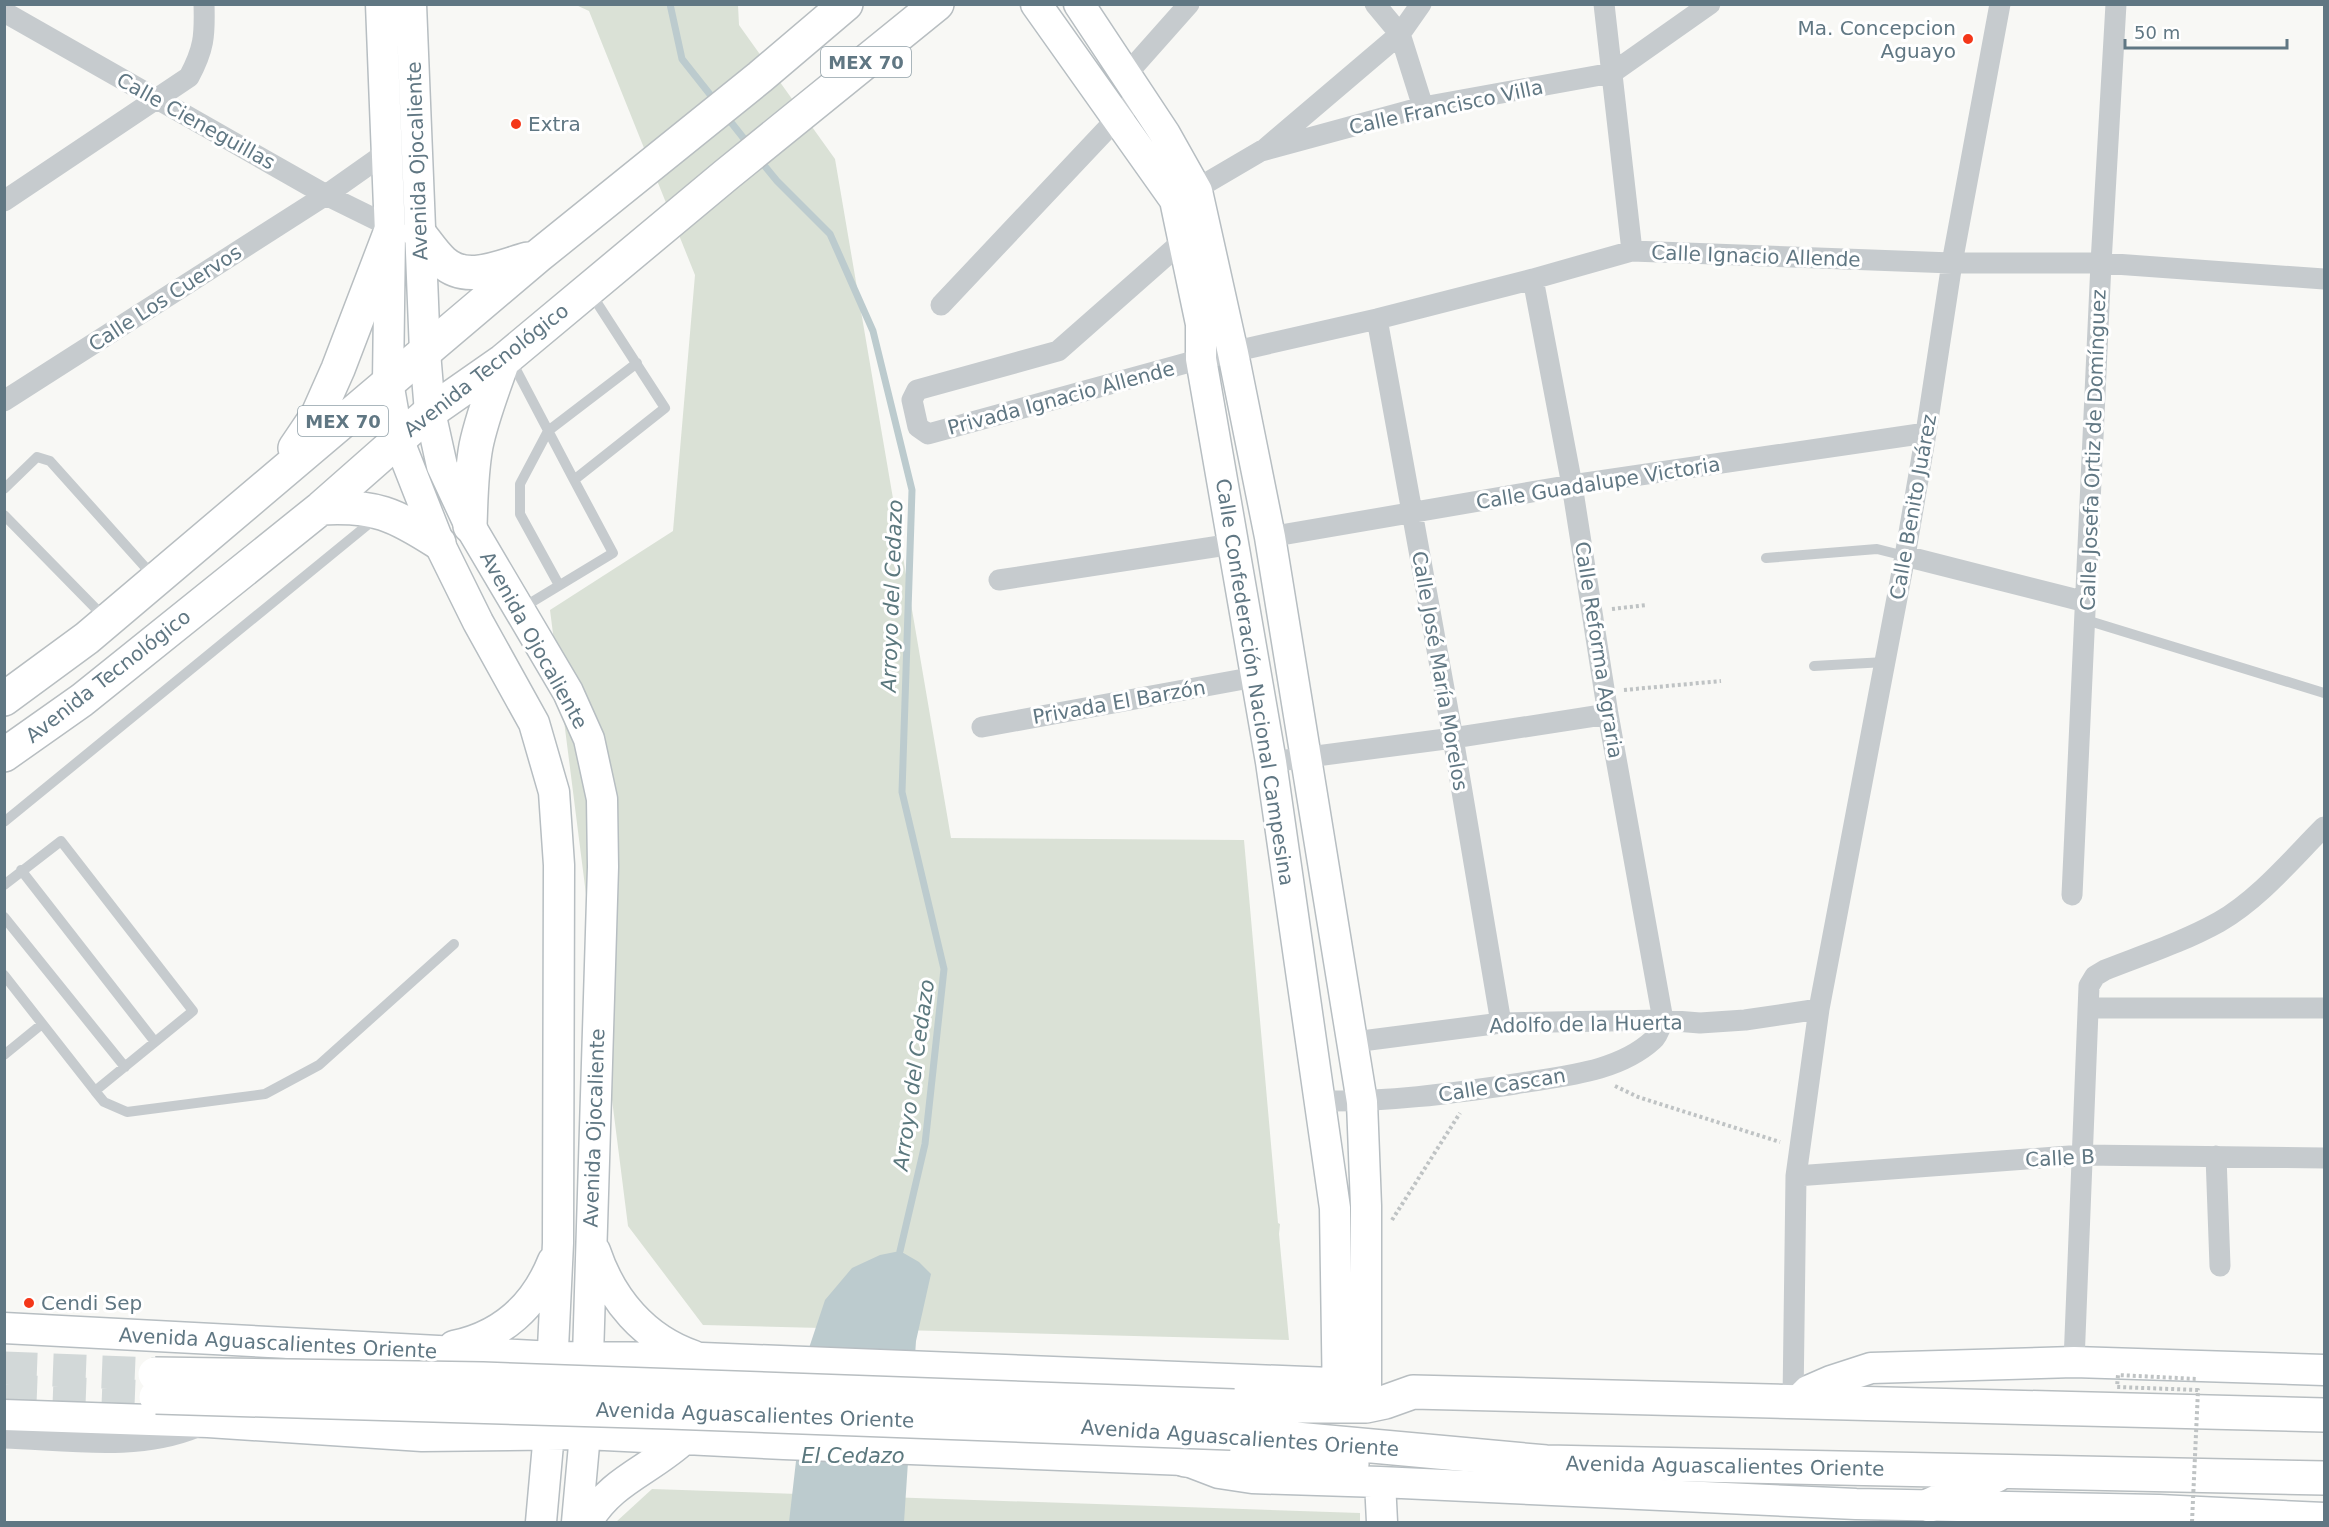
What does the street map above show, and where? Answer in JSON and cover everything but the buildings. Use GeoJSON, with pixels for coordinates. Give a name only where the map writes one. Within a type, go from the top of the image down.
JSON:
{"type":"FeatureCollection","features":[{"type":"Feature","properties":{"kind":"main road","name":"MEX 70"},"geometry":{"type":"LineString","coordinates":[[4,699],[107,621],[538,256],[846,4]]}},
{"type":"Feature","properties":{"kind":"main road","name":"Avenida Tecnológico"},"geometry":{"type":"LineString","coordinates":[[4,755],[82,700],[321,508],[430,412],[506,358],[937,4]]}},
{"type":"Feature","properties":{"kind":"main road"},"geometry":{"type":"LineString","coordinates":[[272,482],[318,414],[357,321],[399,231],[444,263],[459,271],[475,274],[538,256]]}},
{"type":"Feature","properties":{"kind":"main road"},"geometry":{"type":"LineString","coordinates":[[470,526],[476,447],[484,416],[506,358]]}},
{"type":"Feature","properties":{"kind":"main road"},"geometry":{"type":"LineString","coordinates":[[321,508],[353,506],[382,512],[406,521],[439,543]]}},
{"type":"Feature","properties":{"kind":"main road","name":"Avenida Aguascalientes Oriente"},"geometry":{"type":"LineString","coordinates":[[155,1385],[681,1412],[1232,1420],[1546,1462],[2325,1478]]}},
{"type":"Feature","properties":{"kind":"main road","name":"Avenida Aguascalientes Oriente"},"geometry":{"type":"LineString","coordinates":[[1232,1420],[1351,1395],[1385,1402],[1413,1392],[2323,1414]]}},
{"type":"Feature","properties":{"kind":"main road"},"geometry":{"type":"LineString","coordinates":[[1185,1460],[1454,1467],[1546,1462]]}},
{"type":"Feature","properties":{"kind":"main road"},"geometry":{"type":"LineString","coordinates":[[1930,1505],[2004,1472]]}},
{"type":"Feature","properties":{"kind":"street"},"geometry":{"type":"LineString","coordinates":[[4,201],[189,77],[200,55],[205,32],[204,4]]}},
{"type":"Feature","properties":{"kind":"street","name":"Avenida Ojocaliente"},"geometry":{"type":"LineString","coordinates":[[381,4],[387,152],[399,231],[425,352],[430,412],[442,466],[470,526],[568,692],[589,739],[602,799],[603,867],[588,1357],[585,1434],[577,1522]]}},
{"type":"Feature","properties":{"kind":"street","name":"Avenida Ojocaliente"},"geometry":{"type":"LineString","coordinates":[[411,4],[399,231],[388,382],[398,439],[439,543],[478,622],[534,723],[554,792],[559,865],[558,1243],[554,1357],[541,1522]]}},
{"type":"Feature","properties":{"kind":"street","name":"Calle Confederación Nacional Campesina"},"geometry":{"type":"LineString","coordinates":[[1036,4],[1117,117],[1186,195],[1184,240],[1201,324],[1201,359],[1271,762],[1335,1208],[1351,1395]]}},
{"type":"Feature","properties":{"kind":"street","name":"Calle Confederación Nacional Campesina"},"geometry":{"type":"LineString","coordinates":[[1079,4],[1165,134],[1186,195],[1233,353],[1270,537],[1304,758],[1354,1042],[1362,1102],[1366,1206],[1351,1395]]}},
{"type":"Feature","properties":{"kind":"street"},"geometry":{"type":"LineString","coordinates":[[941,305],[1117,117],[1132,85],[1189,4]]}},
{"type":"Feature","properties":{"kind":"street"},"geometry":{"type":"LineString","coordinates":[[1375,4],[1400,34],[1423,108]]}},
{"type":"Feature","properties":{"kind":"street"},"geometry":{"type":"LineString","coordinates":[[1262,151],[1400,34],[1422,4]]}},
{"type":"Feature","properties":{"kind":"street"},"geometry":{"type":"LineString","coordinates":[[1604,4],[1632,251]]}},
{"type":"Feature","properties":{"kind":"street","name":"Calle Francisco Villa"},"geometry":{"type":"LineString","coordinates":[[1186,195],[1262,151],[1423,108],[1612,73],[1710,4]]}},
{"type":"Feature","properties":{"kind":"street","name":"Calle Benito Juárez"},"geometry":{"type":"LineString","coordinates":[[1795,1401],[1796,1176],[1819,1009],[1905,556],[1952,263],[2000,4]]}},
{"type":"Feature","properties":{"kind":"street","name":"Calle Josefa Ortiz de Domínguez"},"geometry":{"type":"LineString","coordinates":[[2073,895],[2101,263],[2116,4]]}},
{"type":"Feature","properties":{"kind":"street","name":"Calle Cieneguillas"},"geometry":{"type":"LineString","coordinates":[[4,12],[327,195],[399,231]]}},
{"type":"Feature","properties":{"kind":"street","name":"Calle Los Cuervos"},"geometry":{"type":"LineString","coordinates":[[4,401],[327,195],[387,152]]}},
{"type":"Feature","properties":{"kind":"street","name":"Privada Ignacio Allende"},"geometry":{"type":"LineString","coordinates":[[1184,240],[1058,351],[917,390],[912,400],[918,427],[922,432],[928,434],[1201,359]]}},
{"type":"Feature","properties":{"kind":"street","name":"Calle Ignacio Allende"},"geometry":{"type":"LineString","coordinates":[[1201,359],[1377,319],[1632,251],[1952,263],[2101,263],[2325,279]]}},
{"type":"Feature","properties":{"kind":"street","name":"Calle Reforma Agraria"},"geometry":{"type":"LineString","coordinates":[[1533,279],[1572,485],[1608,714],[1664,1020]]}},
{"type":"Feature","properties":{"kind":"street","name":"Calle José María Morelos"},"geometry":{"type":"LineString","coordinates":[[1377,319],[1453,738],[1501,1023]]}},
{"type":"Feature","properties":{"kind":"street","name":"Calle Guadalupe Victoria"},"geometry":{"type":"LineString","coordinates":[[1270,537],[1572,485],[1926,433]]}},
{"type":"Feature","properties":{"kind":"street"},"geometry":{"type":"LineString","coordinates":[[999,580],[1233,544]]}},
{"type":"Feature","properties":{"kind":"street"},"geometry":{"type":"LineString","coordinates":[[1905,556],[2086,611]]}},
{"type":"Feature","properties":{"kind":"street","name":"Privada El Barzón"},"geometry":{"type":"LineString","coordinates":[[982,727],[1255,677]]}},
{"type":"Feature","properties":{"kind":"street"},"geometry":{"type":"LineString","coordinates":[[1271,762],[1453,738],[1608,714]]}},
{"type":"Feature","properties":{"kind":"street"},"geometry":{"type":"LineString","coordinates":[[2074,1362],[2089,986],[2095,976],[2220,921],[2260,891],[2325,827]]}},
{"type":"Feature","properties":{"kind":"street"},"geometry":{"type":"LineString","coordinates":[[2088,1008],[2325,1008]]}},
{"type":"Feature","properties":{"kind":"street","name":"Adolfo de la Huerta"},"geometry":{"type":"LineString","coordinates":[[1354,1042],[1501,1023],[1664,1020],[1700,1023],[1745,1020],[1819,1009]]}},
{"type":"Feature","properties":{"kind":"street","name":"Calle Cascan"},"geometry":{"type":"LineString","coordinates":[[1320,1101],[1362,1102],[1475,1090],[1587,1072],[1627,1057],[1655,1039],[1664,1020]]}},
{"type":"Feature","properties":{"kind":"street","name":"Calle B"},"geometry":{"type":"LineString","coordinates":[[1796,1176],[2083,1155],[2325,1158]]}},
{"type":"Feature","properties":{"kind":"street"},"geometry":{"type":"LineString","coordinates":[[2216,1156],[2220,1266]]}},
{"type":"Feature","properties":{"kind":"street"},"geometry":{"type":"LineString","coordinates":[[591,1232],[601,1269],[609,1286],[632,1316],[665,1342],[714,1359]]}},
{"type":"Feature","properties":{"kind":"street"},"geometry":{"type":"LineString","coordinates":[[431,1351],[483,1338],[515,1318],[543,1284],[558,1243]]}},
{"type":"Feature","properties":{"kind":"street","name":"Avenida Aguascalientes Oriente"},"geometry":{"type":"LineString","coordinates":[[4,1328],[554,1357],[714,1359],[933,1368],[1351,1395]]}},
{"type":"Feature","properties":{"kind":"street"},"geometry":{"type":"LineString","coordinates":[[422,1436],[461,1422],[477,1413],[486,1402],[491,1387],[491,1376],[478,1353]]}},
{"type":"Feature","properties":{"kind":"street"},"geometry":{"type":"LineString","coordinates":[[714,1359],[696,1370],[685,1387],[683,1398],[687,1417],[692,1425],[700,1432],[718,1440]]}},
{"type":"Feature","properties":{"kind":"street"},"geometry":{"type":"LineString","coordinates":[[1795,1401],[1808,1390],[1871,1368],[2074,1362],[2325,1370]]}},
{"type":"Feature","properties":{"kind":"street","name":"Avenida Aguascalientes Oriente"},"geometry":{"type":"LineString","coordinates":[[4,1415],[208,1422],[422,1436],[585,1434],[1185,1460],[1219,1473],[1243,1478],[1380,1482],[1855,1513],[1930,1505],[2159,1516],[2325,1518]]}},
{"type":"Feature","properties":{"kind":"street","name":"Avenida Aguascalientes Oriente"},"geometry":{"type":"LineString","coordinates":[[4,1438],[130,1442],[174,1435],[208,1422]]}},
{"type":"Feature","properties":{"kind":"street"},"geometry":{"type":"LineString","coordinates":[[587,1522],[603,1498],[617,1486],[666,1455],[685,1438]]}},
{"type":"Feature","properties":{"kind":"street"},"geometry":{"type":"LineString","coordinates":[[1380,1482],[1382,1522]]}},
{"type":"Feature","properties":{"kind":"lane"},"geometry":{"type":"LineString","coordinates":[[574,480],[666,408],[588,290]]}},
{"type":"Feature","properties":{"kind":"lane"},"geometry":{"type":"LineString","coordinates":[[506,358],[613,553],[519,609]]}},
{"type":"Feature","properties":{"kind":"lane"},"geometry":{"type":"LineString","coordinates":[[559,585],[520,514],[520,484],[548,431],[637,363]]}},
{"type":"Feature","properties":{"kind":"lane"},"geometry":{"type":"LineString","coordinates":[[4,489],[38,457],[50,461],[157,579]]}},
{"type":"Feature","properties":{"kind":"lane"},"geometry":{"type":"LineString","coordinates":[[4,822],[382,512]]}},
{"type":"Feature","properties":{"kind":"lane"},"geometry":{"type":"LineString","coordinates":[[4,515],[107,621]]}},
{"type":"Feature","properties":{"kind":"lane"},"geometry":{"type":"LineString","coordinates":[[1766,558],[1877,549],[1905,556]]}},
{"type":"Feature","properties":{"kind":"lane"},"geometry":{"type":"LineString","coordinates":[[2086,611],[2325,693]]}},
{"type":"Feature","properties":{"kind":"lane"},"geometry":{"type":"LineString","coordinates":[[1814,666],[1885,662]]}},
{"type":"Feature","properties":{"kind":"lane"},"geometry":{"type":"LineString","coordinates":[[4,885],[61,841],[193,1011],[95,1091]]}},
{"type":"Feature","properties":{"kind":"lane"},"geometry":{"type":"LineString","coordinates":[[21,870],[155,1042]]}},
{"type":"Feature","properties":{"kind":"lane"},"geometry":{"type":"LineString","coordinates":[[4,917],[125,1067]]}},
{"type":"Feature","properties":{"kind":"lane"},"geometry":{"type":"LineString","coordinates":[[4,975],[104,1102],[127,1112],[266,1094],[319,1065],[454,944]]}},
{"type":"Feature","properties":{"kind":"lane"},"geometry":{"type":"LineString","coordinates":[[4,1055],[42,1024]]}},
{"type":"Feature","properties":{"kind":"path"},"geometry":{"type":"LineString","coordinates":[[1593,612],[1647,605]]}},
{"type":"Feature","properties":{"kind":"path"},"geometry":{"type":"LineString","coordinates":[[1605,691],[1721,681]]}},
{"type":"Feature","properties":{"kind":"path"},"geometry":{"type":"LineString","coordinates":[[1587,1072],[1638,1097],[1799,1148]]}},
{"type":"Feature","properties":{"kind":"path"},"geometry":{"type":"LineString","coordinates":[[1391,1221],[1475,1090]]}},
{"type":"Feature","properties":{"kind":"path"},"geometry":{"type":"LineString","coordinates":[[2192,1522],[2198,1390],[2117,1388],[2118,1375],[2197,1378]]}},
{"type":"Feature","properties":{"kind":"shaded area"},"geometry":{"type":"Polygon","coordinates":[[[576,5],[738,5],[739,25],[835,159],[951,838],[1244,840],[1289,1340],[703,1325],[628,1226],[550,610],[673,531],[695,275],[589,11],[576,5]]]}},
{"type":"Feature","properties":{"kind":"shaded area"},"geometry":{"type":"Polygon","coordinates":[[[652,1489],[1360,1513],[1360,1522],[616,1522],[652,1489]]]}},
{"type":"Feature","properties":{"kind":"water","name":"El Cedazo"},"geometry":{"type":"Polygon","coordinates":[[[900,1251],[919,1262],[931,1274],[916,1341],[904,1522],[789,1522],[809,1348],[825,1300],[852,1268],[880,1255],[900,1251]]]}},
{"type":"Feature","properties":{"kind":"waterway","name":"Arroyo del Cedazo"},"geometry":{"type":"LineString","coordinates":[[670,4],[682,59],[716,102]]}},
{"type":"Feature","properties":{"kind":"waterway","name":"Arroyo del Cedazo"},"geometry":{"type":"LineString","coordinates":[[726,116],[749,145]]}},
{"type":"Feature","properties":{"kind":"waterway","name":"Arroyo del Cedazo"},"geometry":{"type":"LineString","coordinates":[[759,159],[777,181],[830,234],[873,331],[912,490],[902,792],[944,969],[925,1144],[900,1251]]}},
{"type":"Feature","properties":{"kind":"tunnel"},"geometry":{"type":"LineString","coordinates":[[4,1368],[155,1374]]}},
{"type":"Feature","properties":{"kind":"tunnel"},"geometry":{"type":"LineString","coordinates":[[4,1391],[156,1397]]}},
{"type":"Feature","properties":{"kind":"place","name":"Ma. Concepcion Aguayo"},"geometry":{"type":"Point","coordinates":[1968,39]}},
{"type":"Feature","properties":{"kind":"place","name":"Extra"},"geometry":{"type":"Point","coordinates":[516,124]}},
{"type":"Feature","properties":{"kind":"place","name":"Cendi Sep"},"geometry":{"type":"Point","coordinates":[29,1303]}}]}
